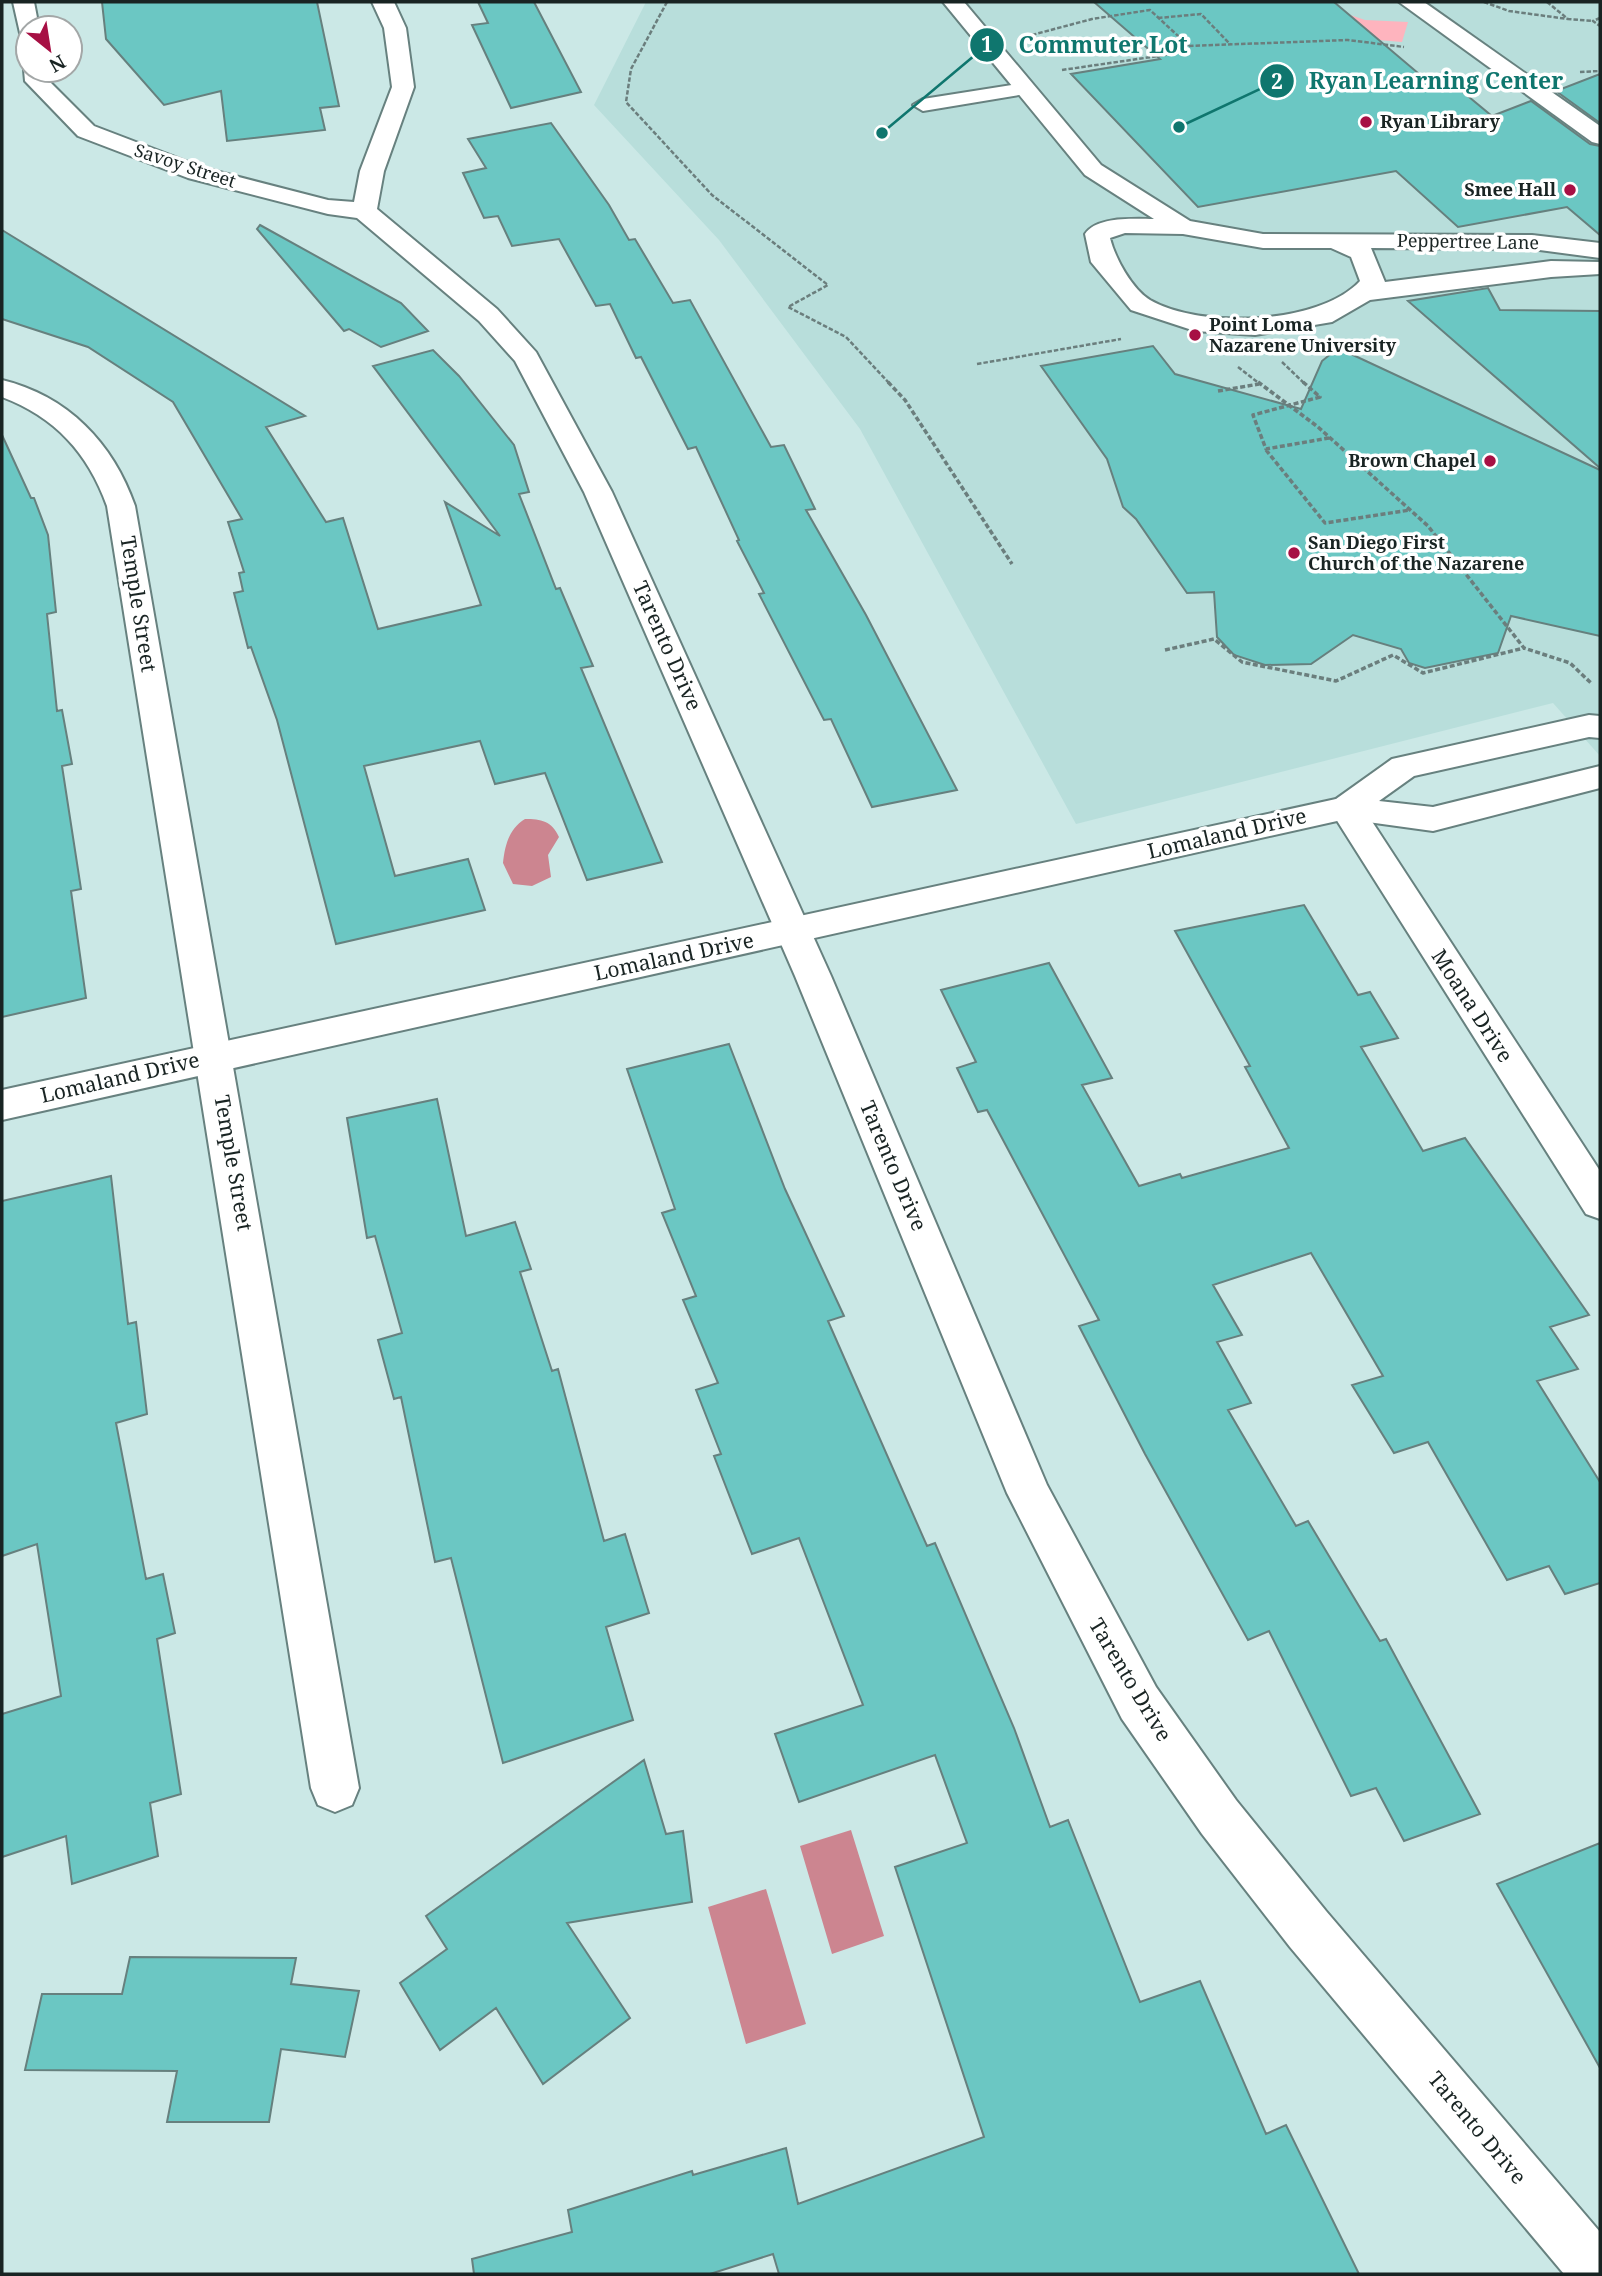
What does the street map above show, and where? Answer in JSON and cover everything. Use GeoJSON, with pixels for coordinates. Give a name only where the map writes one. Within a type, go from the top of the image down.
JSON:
{"type":"FeatureCollection","features":[{"type":"Feature","properties":{"kind":"street"},"geometry":{"type":"LineString","coordinates":[[364,211],[372,171],[403,87],[395,28],[383,2]]}},
{"type":"Feature","properties":{"kind":"street","name":"Peppertree Lane"},"geometry":{"type":"LineString","coordinates":[[953,2],[1093,170],[1183,227]]}},
{"type":"Feature","properties":{"kind":"street"},"geometry":{"type":"LineString","coordinates":[[1410,2],[1600,137]]}},
{"type":"Feature","properties":{"kind":"street","name":"Savoy Street"},"geometry":{"type":"LineString","coordinates":[[39,84],[86,131],[196,173],[328,207],[364,211]]}},
{"type":"Feature","properties":{"kind":"street","name":"Peppertree Lane"},"geometry":{"type":"LineString","coordinates":[[1093,170],[1097,234],[1104,262],[1140,304],[1195,323],[1255,327],[1323,316],[1363,293],[1551,269],[1600,268]]}},
{"type":"Feature","properties":{"kind":"street","name":"Tarento Drive"},"geometry":{"type":"LineString","coordinates":[[364,211],[488,315],[527,358],[598,492],[793,931],[1029,1493],[1139,1703],[1219,1817],[1300,1919],[1600,2274]]}},
{"type":"Feature","properties":{"kind":"street","name":"Peppertree Lane"},"geometry":{"type":"LineString","coordinates":[[1097,234],[1124,226],[1183,227],[1263,241],[1532,242],[1600,250]]}},
{"type":"Feature","properties":{"kind":"street"},"geometry":{"type":"LineString","coordinates":[[1335,240],[1362,253],[1373,282],[1363,293]]}},
{"type":"Feature","properties":{"kind":"street","name":"Temple Street"},"geometry":{"type":"LineString","coordinates":[[2,388],[50,409],[78,430],[103,461],[116,486],[128,542],[335,1788]]}},
{"type":"Feature","properties":{"kind":"street","name":"Lomaland Drive"},"geometry":{"type":"LineString","coordinates":[[1346,808],[1404,766],[1589,726],[1600,727]]}},
{"type":"Feature","properties":{"kind":"street","name":"Lomaland Drive"},"geometry":{"type":"LineString","coordinates":[[2,1105],[1346,808],[1433,819],[1600,777]]}},
{"type":"Feature","properties":{"kind":"street","name":"Moana Drive"},"geometry":{"type":"LineString","coordinates":[[1346,808],[1600,1203]]}},
{"type":"Feature","properties":{"kind":"lane"},"geometry":{"type":"LineString","coordinates":[[923,105],[1024,89]]}},
{"type":"Feature","properties":{"kind":"path"},"geometry":{"type":"LineString","coordinates":[[667,2],[631,69],[626,102],[712,195],[783,247],[828,285],[788,307],[846,337],[905,400],[1012,564]]}},
{"type":"Feature","properties":{"kind":"path"},"geometry":{"type":"LineString","coordinates":[[1484,2],[1509,11],[1593,21],[1600,18]]}},
{"type":"Feature","properties":{"kind":"path"},"geometry":{"type":"LineString","coordinates":[[1547,2],[1568,19]]}},
{"type":"Feature","properties":{"kind":"path"},"geometry":{"type":"LineString","coordinates":[[1031,35],[1092,19],[1150,10],[1189,46]]}},
{"type":"Feature","properties":{"kind":"path"},"geometry":{"type":"LineString","coordinates":[[1158,19],[1200,14],[1230,45]]}},
{"type":"Feature","properties":{"kind":"path"},"geometry":{"type":"LineString","coordinates":[[1050,71],[1172,54],[1189,46],[1348,40],[1410,48],[1413,27],[1434,19]]}},
{"type":"Feature","properties":{"kind":"path"},"geometry":{"type":"LineString","coordinates":[[1593,21],[1600,26]]}},
{"type":"Feature","properties":{"kind":"path"},"geometry":{"type":"LineString","coordinates":[[977,364],[1125,338]]}},
{"type":"Feature","properties":{"kind":"path"},"geometry":{"type":"LineString","coordinates":[[1228,360],[1330,438],[1427,526],[1524,648]]}},
{"type":"Feature","properties":{"kind":"path"},"geometry":{"type":"LineString","coordinates":[[1283,363],[1320,397],[1291,407],[1253,415],[1266,449],[1325,523],[1410,510]]}},
{"type":"Feature","properties":{"kind":"path"},"geometry":{"type":"LineString","coordinates":[[1218,391],[1260,384]]}},
{"type":"Feature","properties":{"kind":"path"},"geometry":{"type":"LineString","coordinates":[[1266,449],[1330,438]]}},
{"type":"Feature","properties":{"kind":"path"},"geometry":{"type":"LineString","coordinates":[[1165,650],[1214,639],[1242,662],[1336,681],[1393,654],[1423,673],[1524,648],[1570,663],[1600,691]]}},
{"type":"Feature","properties":{"kind":"shaded area","name":"Point Loma Nazarene University"},"geometry":{"type":"Polygon","coordinates":[[[646,2],[1600,2],[1600,756],[1553,703],[1076,824],[860,429],[719,240],[594,105],[646,2]]]}},
{"type":"Feature","properties":{"kind":"shaded area"},"geometry":{"type":"Polygon","coordinates":[[[1292,2],[1312,2],[1365,20],[1408,22],[1402,42],[1342,37],[1218,14],[1292,2]]]}},
{"type":"Feature","properties":{"kind":"shaded area"},"geometry":{"type":"Polygon","coordinates":[[[525,819],[545,822],[553,827],[559,837],[548,855],[551,877],[532,886],[513,884],[503,863],[509,838],[525,819]]]}},
{"type":"Feature","properties":{"kind":"shaded area"},"geometry":{"type":"Polygon","coordinates":[[[851,1830],[884,1936],[832,1954],[800,1846],[851,1830]]]}},
{"type":"Feature","properties":{"kind":"shaded area"},"geometry":{"type":"Polygon","coordinates":[[[766,1889],[806,2024],[746,2044],[708,1907],[766,1889]]]}},
{"type":"Feature","properties":{"kind":"building"},"geometry":{"type":"Polygon","coordinates":[[[102,2],[317,2],[339,106],[320,108],[325,130],[227,141],[221,91],[164,105],[106,39],[102,2]]]}},
{"type":"Feature","properties":{"kind":"building"},"geometry":{"type":"Polygon","coordinates":[[[478,2],[534,2],[581,92],[511,108],[472,25],[488,23],[478,2]]]}},
{"type":"Feature","properties":{"kind":"building"},"geometry":{"type":"Polygon","coordinates":[[[1094,2],[1334,2],[1438,90],[1457,87],[1492,116],[1531,101],[1590,144],[1600,146],[1600,235],[1567,207],[1458,227],[1396,171],[1198,207],[1071,74],[1160,59],[1094,2]]]}},
{"type":"Feature","properties":{"kind":"building"},"geometry":{"type":"Polygon","coordinates":[[[1600,74],[1600,123],[1556,91],[1600,74]]]}},
{"type":"Feature","properties":{"kind":"building"},"geometry":{"type":"Polygon","coordinates":[[[551,123],[609,205],[629,240],[635,239],[673,303],[690,300],[771,447],[784,445],[815,509],[806,510],[866,615],[957,790],[872,807],[831,719],[824,720],[759,594],[764,593],[737,541],[739,540],[696,447],[688,449],[641,357],[636,358],[610,304],[596,306],[559,239],[512,246],[498,216],[484,218],[463,173],[486,168],[468,139],[551,123]]]}},
{"type":"Feature","properties":{"kind":"building"},"geometry":{"type":"Polygon","coordinates":[[[260,225],[401,303],[428,331],[381,347],[349,329],[344,331],[257,229],[260,225]]]}},
{"type":"Feature","properties":{"kind":"building"},"geometry":{"type":"Polygon","coordinates":[[[2,230],[305,416],[266,427],[326,522],[343,518],[378,629],[481,605],[445,502],[500,536],[373,366],[433,350],[459,376],[514,445],[529,492],[519,494],[556,589],[560,588],[593,666],[581,668],[662,862],[587,880],[545,773],[495,784],[480,741],[364,766],[395,876],[468,859],[485,910],[336,944],[277,720],[251,647],[248,648],[234,593],[243,591],[239,573],[244,572],[228,522],[242,519],[173,402],[88,347],[2,319],[2,230]]]}},
{"type":"Feature","properties":{"kind":"building"},"geometry":{"type":"Polygon","coordinates":[[[1488,288],[1500,310],[1600,311],[1600,468],[1408,301],[1488,288]]]}},
{"type":"Feature","properties":{"kind":"building"},"geometry":{"type":"Polygon","coordinates":[[[1153,346],[1175,374],[1301,409],[1322,361],[1338,348],[1600,470],[1600,636],[1511,616],[1498,653],[1425,668],[1409,663],[1401,649],[1353,635],[1311,664],[1265,665],[1234,655],[1217,637],[1214,592],[1187,593],[1136,519],[1123,507],[1107,459],[1041,366],[1153,346]]]}},
{"type":"Feature","properties":{"kind":"building"},"geometry":{"type":"Polygon","coordinates":[[[2,435],[31,498],[34,498],[48,535],[56,612],[47,614],[57,711],[62,710],[72,764],[62,766],[81,889],[71,891],[86,998],[2,1017],[2,435]]]}},
{"type":"Feature","properties":{"kind":"building"},"geometry":{"type":"Polygon","coordinates":[[[1304,905],[1358,995],[1370,992],[1398,1038],[1361,1047],[1423,1151],[1465,1138],[1589,1315],[1550,1327],[1578,1369],[1537,1381],[1600,1482],[1600,1583],[1565,1594],[1549,1566],[1507,1580],[1428,1442],[1394,1453],[1352,1385],[1383,1376],[1311,1253],[1213,1285],[1242,1335],[1217,1342],[1251,1403],[1228,1410],[1296,1526],[1308,1521],[1380,1641],[1386,1639],[1480,1814],[1404,1841],[1376,1788],[1351,1796],[1269,1631],[1248,1640],[1145,1454],[1079,1326],[1099,1320],[987,1110],[978,1112],[957,1068],[976,1062],[941,990],[1049,963],[1112,1078],[1082,1085],[1139,1186],[1180,1174],[1182,1178],[1289,1148],[1245,1067],[1250,1066],[1175,931],[1304,905]]]}},
{"type":"Feature","properties":{"kind":"building"},"geometry":{"type":"Polygon","coordinates":[[[729,1044],[785,1189],[844,1316],[828,1321],[927,1546],[935,1543],[1014,1728],[1050,1827],[1068,1820],[1140,2002],[1200,1981],[1266,2134],[1286,2125],[1359,2274],[779,2274],[773,2254],[710,2274],[474,2274],[472,2259],[572,2232],[568,2210],[692,2171],[693,2175],[786,2148],[798,2204],[984,2137],[895,1867],[967,1843],[935,1755],[799,1802],[775,1734],[863,1705],[799,1538],[752,1554],[714,1456],[721,1454],[696,1390],[718,1383],[683,1300],[696,1296],[662,1213],[675,1209],[627,1069],[729,1044]]]}},
{"type":"Feature","properties":{"kind":"building"},"geometry":{"type":"Polygon","coordinates":[[[437,1099],[466,1236],[515,1222],[531,1269],[520,1272],[552,1371],[558,1369],[604,1541],[625,1534],[649,1613],[606,1627],[633,1720],[503,1763],[451,1558],[435,1562],[401,1397],[394,1399],[378,1340],[402,1333],[375,1236],[367,1238],[347,1118],[437,1099]]]}},
{"type":"Feature","properties":{"kind":"building"},"geometry":{"type":"Polygon","coordinates":[[[111,1176],[128,1324],[136,1322],[147,1414],[116,1423],[146,1579],[163,1574],[175,1633],[157,1639],[181,1794],[150,1803],[158,1856],[72,1884],[66,1836],[2,1857],[2,1714],[61,1696],[37,1544],[2,1556],[2,1201],[111,1176]]]}},
{"type":"Feature","properties":{"kind":"building"},"geometry":{"type":"Polygon","coordinates":[[[644,1760],[666,1834],[683,1831],[692,1902],[567,1923],[630,2018],[543,2084],[496,2008],[440,2050],[400,1983],[447,1949],[426,1916],[644,1760]]]}},
{"type":"Feature","properties":{"kind":"building"},"geometry":{"type":"Polygon","coordinates":[[[1600,1843],[1600,2068],[1497,1884],[1600,1843]]]}},
{"type":"Feature","properties":{"kind":"building"},"geometry":{"type":"Polygon","coordinates":[[[130,1957],[296,1958],[291,1984],[359,1991],[345,2057],[281,2049],[269,2122],[167,2122],[177,2071],[25,2070],[42,1994],[122,1994],[130,1957]]]}},
{"type":"Feature","properties":{"kind":"place","name":"Ryan Library"},"geometry":{"type":"Point","coordinates":[1366,122]}},
{"type":"Feature","properties":{"kind":"place","name":"Ryan Learning Center"},"geometry":{"type":"Point","coordinates":[1179,127]}},
{"type":"Feature","properties":{"kind":"place","name":"Commuter Lot"},"geometry":{"type":"Point","coordinates":[882,133]}},
{"type":"Feature","properties":{"kind":"place","name":"Smee Hall"},"geometry":{"type":"Point","coordinates":[1570,190]}},
{"type":"Feature","properties":{"kind":"place","name":"Point Loma Nazarene University"},"geometry":{"type":"Point","coordinates":[1195,335]}},
{"type":"Feature","properties":{"kind":"place","name":"Brown Chapel"},"geometry":{"type":"Point","coordinates":[1490,461]}},
{"type":"Feature","properties":{"kind":"place","name":"San Diego First Church of the Nazarene"},"geometry":{"type":"Point","coordinates":[1294,553]}}]}
